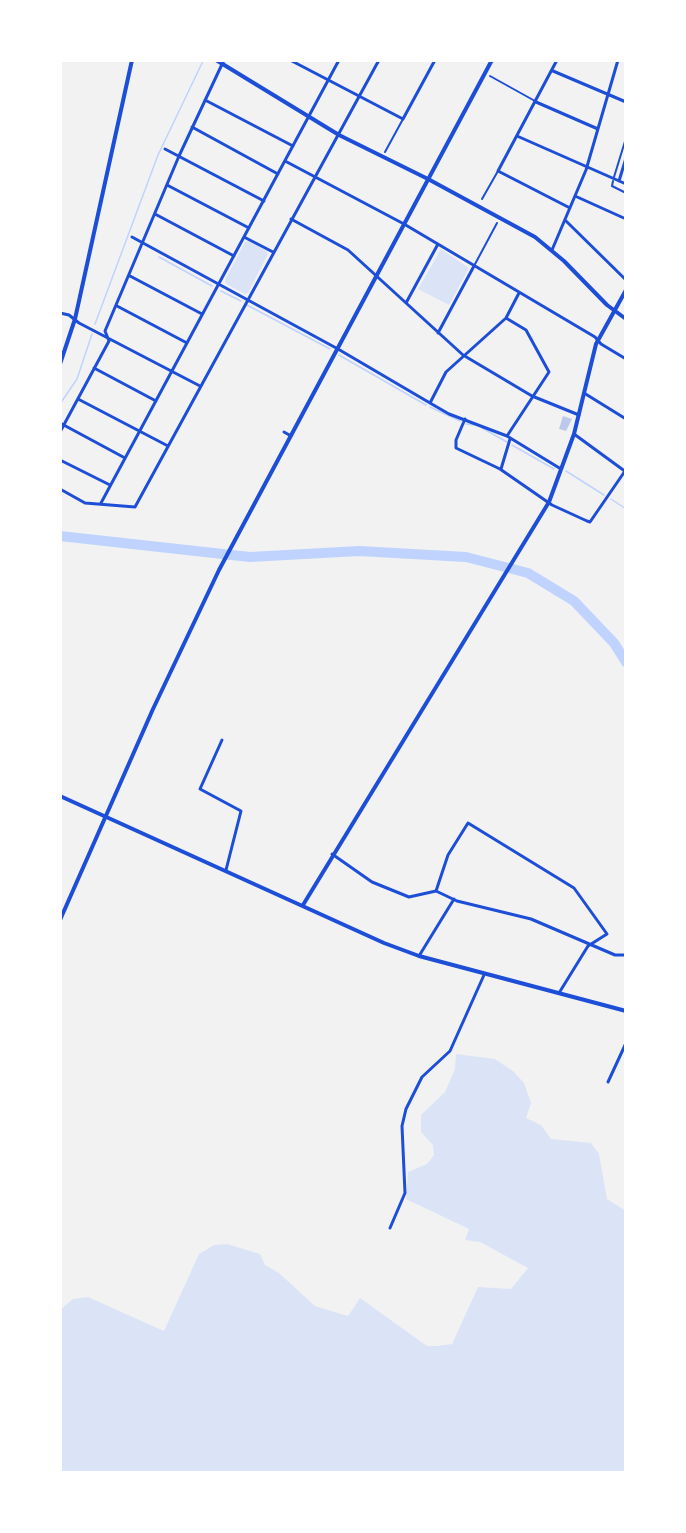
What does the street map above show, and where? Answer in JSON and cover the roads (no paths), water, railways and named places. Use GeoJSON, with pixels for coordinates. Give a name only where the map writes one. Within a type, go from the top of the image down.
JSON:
{"type":"FeatureCollection","features":[{"type":"Feature","properties":{"kind":"street"},"geometry":{"type":"LineString","coordinates":[[60,364],[75,318],[132,60]]}},
{"type":"Feature","properties":{"kind":"street"},"geometry":{"type":"LineString","coordinates":[[216,60],[223,62],[339,135],[428,179],[535,237],[552,250],[614,311],[626,319]]}},
{"type":"Feature","properties":{"kind":"street"},"geometry":{"type":"LineString","coordinates":[[290,60],[403,119]]}},
{"type":"Feature","properties":{"kind":"street"},"geometry":{"type":"LineString","coordinates":[[101,503],[339,60]]}},
{"type":"Feature","properties":{"kind":"street"},"geometry":{"type":"LineString","coordinates":[[60,489],[85,503],[135,507],[379,60]]}},
{"type":"Feature","properties":{"kind":"street"},"geometry":{"type":"LineString","coordinates":[[386,152],[435,60]]}},
{"type":"Feature","properties":{"kind":"street"},"geometry":{"type":"LineString","coordinates":[[60,920],[191,625],[492,60]]}},
{"type":"Feature","properties":{"kind":"street"},"geometry":{"type":"LineString","coordinates":[[482,199],[557,60]]}},
{"type":"Feature","properties":{"kind":"street"},"geometry":{"type":"LineString","coordinates":[[552,250],[586,167],[618,60]]}},
{"type":"Feature","properties":{"kind":"street"},"geometry":{"type":"LineString","coordinates":[[60,432],[62,424],[109,341],[105,331],[179,156],[223,62]]}},
{"type":"Feature","properties":{"kind":"street"},"geometry":{"type":"LineString","coordinates":[[553,71],[626,102]]}},
{"type":"Feature","properties":{"kind":"street"},"geometry":{"type":"LineString","coordinates":[[490,76],[536,102],[598,129]]}},
{"type":"Feature","properties":{"kind":"street"},"geometry":{"type":"LineString","coordinates":[[205,99],[293,146]]}},
{"type":"Feature","properties":{"kind":"street"},"geometry":{"type":"LineString","coordinates":[[192,127],[279,174]]}},
{"type":"Feature","properties":{"kind":"street"},"geometry":{"type":"LineString","coordinates":[[517,136],[626,184]]}},
{"type":"Feature","properties":{"kind":"street"},"geometry":{"type":"LineString","coordinates":[[615,177],[626,138]]}},
{"type":"Feature","properties":{"kind":"street"},"geometry":{"type":"LineString","coordinates":[[165,149],[264,201]]}},
{"type":"Feature","properties":{"kind":"street"},"geometry":{"type":"LineString","coordinates":[[619,181],[626,158]]}},
{"type":"Feature","properties":{"kind":"street"},"geometry":{"type":"LineString","coordinates":[[285,161],[404,224],[626,359]]}},
{"type":"Feature","properties":{"kind":"street"},"geometry":{"type":"LineString","coordinates":[[498,171],[570,208]]}},
{"type":"Feature","properties":{"kind":"street"},"geometry":{"type":"LineString","coordinates":[[613,181],[612,186],[626,193]]}},
{"type":"Feature","properties":{"kind":"street"},"geometry":{"type":"LineString","coordinates":[[167,185],[249,228]]}},
{"type":"Feature","properties":{"kind":"street"},"geometry":{"type":"LineString","coordinates":[[575,196],[626,219]]}},
{"type":"Feature","properties":{"kind":"street"},"geometry":{"type":"LineString","coordinates":[[155,214],[234,256]]}},
{"type":"Feature","properties":{"kind":"street"},"geometry":{"type":"LineString","coordinates":[[291,219],[348,250],[463,355],[532,396],[579,416]]}},
{"type":"Feature","properties":{"kind":"street"},"geometry":{"type":"LineString","coordinates":[[565,220],[626,280]]}},
{"type":"Feature","properties":{"kind":"street"},"geometry":{"type":"LineString","coordinates":[[438,333],[497,223]]}},
{"type":"Feature","properties":{"kind":"street"},"geometry":{"type":"LineString","coordinates":[[132,237],[338,349],[430,403],[508,438],[561,469]]}},
{"type":"Feature","properties":{"kind":"street"},"geometry":{"type":"LineString","coordinates":[[244,237],[273,252]]}},
{"type":"Feature","properties":{"kind":"street"},"geometry":{"type":"LineString","coordinates":[[406,304],[438,244]]}},
{"type":"Feature","properties":{"kind":"street"},"geometry":{"type":"LineString","coordinates":[[130,276],[202,314]]}},
{"type":"Feature","properties":{"kind":"street"},"geometry":{"type":"LineString","coordinates":[[303,905],[332,854],[549,502],[574,434],[598,340],[626,290]]}},
{"type":"Feature","properties":{"kind":"street"},"geometry":{"type":"LineString","coordinates":[[430,403],[446,372],[506,318],[519,293]]}},
{"type":"Feature","properties":{"kind":"street"},"geometry":{"type":"LineString","coordinates":[[117,306],[187,343]]}},
{"type":"Feature","properties":{"kind":"street"},"geometry":{"type":"LineString","coordinates":[[60,313],[75,318],[200,386]]}},
{"type":"Feature","properties":{"kind":"street"},"geometry":{"type":"LineString","coordinates":[[501,470],[508,438],[549,372],[526,330],[506,318]]}},
{"type":"Feature","properties":{"kind":"street"},"geometry":{"type":"LineString","coordinates":[[94,368],[156,401]]}},
{"type":"Feature","properties":{"kind":"street"},"geometry":{"type":"LineString","coordinates":[[584,393],[626,419]]}},
{"type":"Feature","properties":{"kind":"street"},"geometry":{"type":"LineString","coordinates":[[78,399],[168,446]]}},
{"type":"Feature","properties":{"kind":"street"},"geometry":{"type":"LineString","coordinates":[[465,419],[456,440],[456,448],[501,470],[549,502],[591,522],[626,472],[574,434]]}},
{"type":"Feature","properties":{"kind":"street"},"geometry":{"type":"LineString","coordinates":[[62,424],[125,458]]}},
{"type":"Feature","properties":{"kind":"street"},"geometry":{"type":"LineString","coordinates":[[284,432],[291,436]]}},
{"type":"Feature","properties":{"kind":"street"},"geometry":{"type":"LineString","coordinates":[[60,460],[110,485]]}},
{"type":"Feature","properties":{"kind":"street"},"geometry":{"type":"LineString","coordinates":[[222,740],[200,789],[241,811],[226,870]]}},
{"type":"Feature","properties":{"kind":"street"},"geometry":{"type":"LineString","coordinates":[[60,796],[384,943],[484,975],[626,1011]]}},
{"type":"Feature","properties":{"kind":"street"},"geometry":{"type":"LineString","coordinates":[[436,891],[448,855],[468,823],[574,888],[607,934],[590,944],[559,994]]}},
{"type":"Feature","properties":{"kind":"street"},"geometry":{"type":"LineString","coordinates":[[332,854],[372,882],[409,897],[436,891],[454,899],[531,919],[615,955],[626,955]]}},
{"type":"Feature","properties":{"kind":"street"},"geometry":{"type":"LineString","coordinates":[[419,956],[454,899]]}},
{"type":"Feature","properties":{"kind":"street"},"geometry":{"type":"LineString","coordinates":[[390,1228],[405,1193],[402,1126],[406,1109],[422,1077],[450,1052],[484,975]]}},
{"type":"Feature","properties":{"kind":"street"},"geometry":{"type":"LineString","coordinates":[[609,1082],[626,1043]]}},
{"type":"Feature","properties":{"kind":"waterway"},"geometry":{"type":"LineString","coordinates":[[95,324],[158,155],[203,61]]}},
{"type":"Feature","properties":{"kind":"waterway"},"geometry":{"type":"LineString","coordinates":[[159,257],[212,286]]}},
{"type":"Feature","properties":{"kind":"waterway"},"geometry":{"type":"LineString","coordinates":[[221,291],[241,301]]}},
{"type":"Feature","properties":{"kind":"waterway"},"geometry":{"type":"LineString","coordinates":[[247,305],[330,349]]}},
{"type":"Feature","properties":{"kind":"waterway"},"geometry":{"type":"LineString","coordinates":[[60,404],[77,379],[92,334]]}},
{"type":"Feature","properties":{"kind":"waterway"},"geometry":{"type":"LineString","coordinates":[[339,355],[426,405]]}},
{"type":"Feature","properties":{"kind":"waterway"},"geometry":{"type":"LineString","coordinates":[[430,407],[460,421]]}},
{"type":"Feature","properties":{"kind":"waterway"},"geometry":{"type":"LineString","coordinates":[[466,424],[474,425]]}},
{"type":"Feature","properties":{"kind":"waterway"},"geometry":{"type":"LineString","coordinates":[[482,428],[507,442]]}},
{"type":"Feature","properties":{"kind":"waterway"},"geometry":{"type":"LineString","coordinates":[[512,445],[554,469]]}},
{"type":"Feature","properties":{"kind":"waterway"},"geometry":{"type":"LineString","coordinates":[[566,471],[604,495]]}},
{"type":"Feature","properties":{"kind":"waterway"},"geometry":{"type":"LineString","coordinates":[[611,499],[626,509]]}},
{"type":"Feature","properties":{"kind":"waterway"},"geometry":{"type":"LineString","coordinates":[[60,536],[250,557],[359,551],[466,557],[528,573],[574,601],[614,643],[626,662]]}}]}
